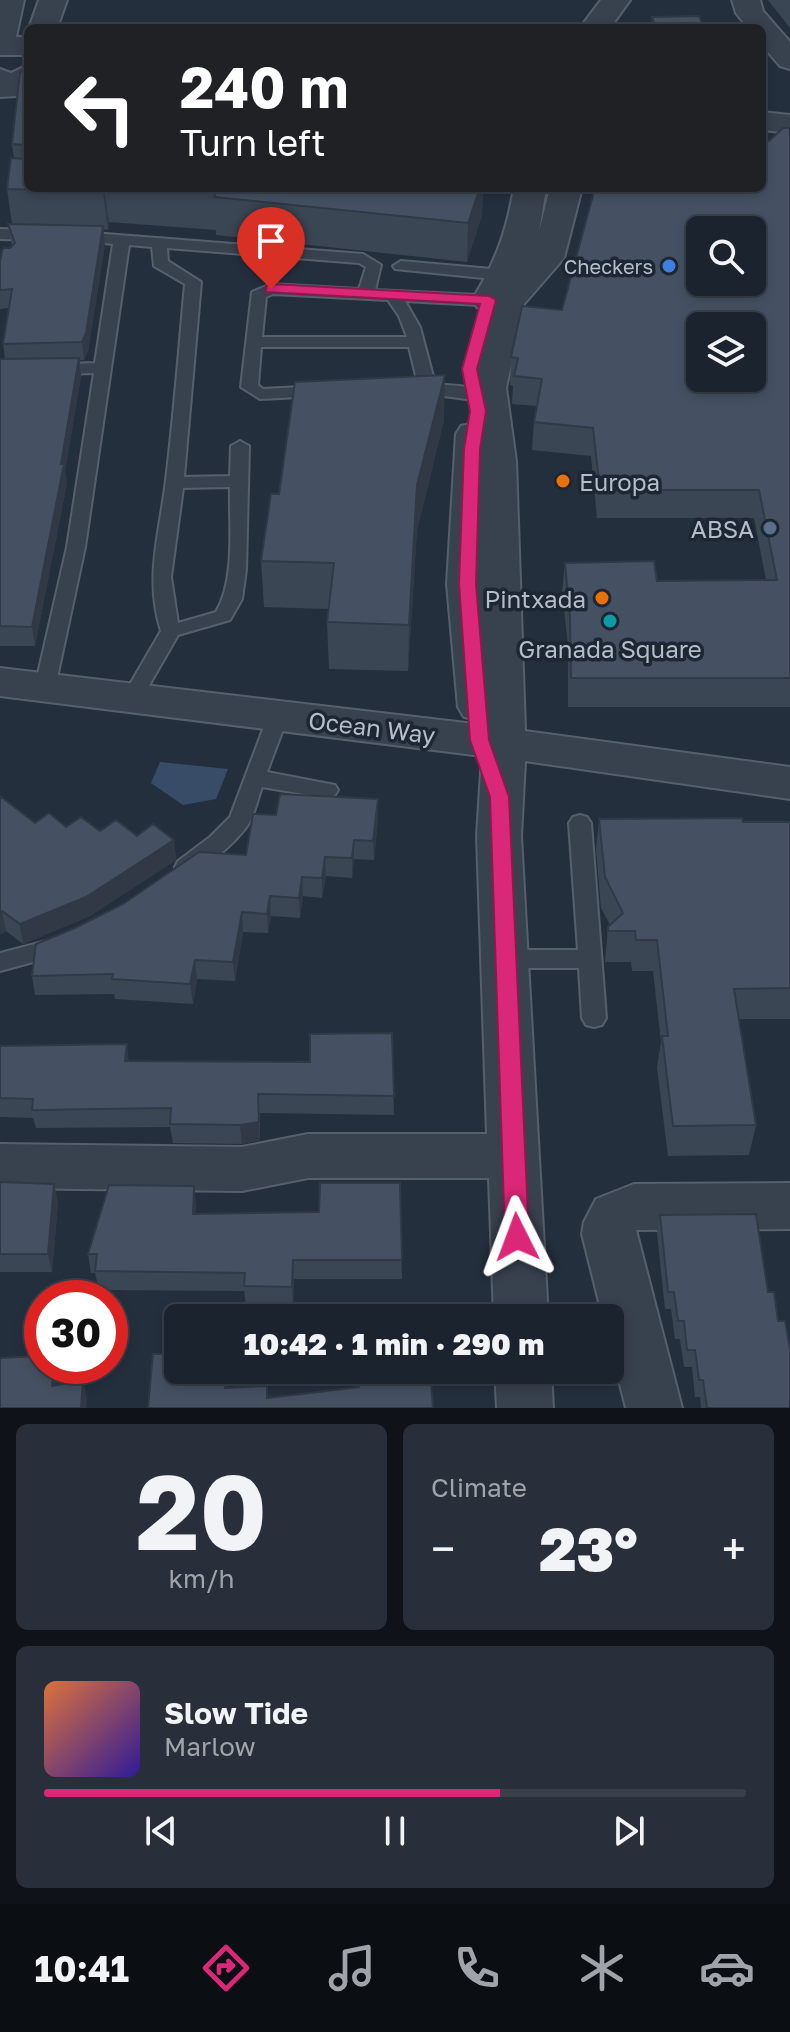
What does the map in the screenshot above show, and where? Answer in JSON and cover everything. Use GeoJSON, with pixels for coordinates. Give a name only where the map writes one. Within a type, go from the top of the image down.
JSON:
{"type":"FeatureCollection","features":[{"type":"Feature","properties":{"kind":"street"},"geometry":{"type":"LineString","coordinates":[[10,0],[0,46],[24,46]]}},
{"type":"Feature","properties":{"kind":"street"},"geometry":{"type":"LineString","coordinates":[[44,24],[53,0]]}},
{"type":"Feature","properties":{"kind":"street"},"geometry":{"type":"LineString","coordinates":[[598,24],[616,0]]}},
{"type":"Feature","properties":{"kind":"street"},"geometry":{"type":"LineString","coordinates":[[627,24],[644,0]]}},
{"type":"Feature","properties":{"kind":"street"},"geometry":{"type":"LineString","coordinates":[[722,0],[748,6],[762,24]]}},
{"type":"Feature","properties":{"kind":"street"},"geometry":{"type":"LineString","coordinates":[[766,29],[790,60]]}},
{"type":"Feature","properties":{"kind":"street"},"geometry":{"type":"LineString","coordinates":[[766,121],[790,124]]}},
{"type":"Feature","properties":{"kind":"street"},"geometry":{"type":"LineString","coordinates":[[520,1304],[499,797],[467,584],[472,449],[482,396],[469,369],[522,235],[529,192]]}},
{"type":"Feature","properties":{"kind":"street"},"geometry":{"type":"LineString","coordinates":[[500,292],[548,258],[565,192]]}},
{"type":"Feature","properties":{"kind":"street","name":"Ocean Way"},"geometry":{"type":"LineString","coordinates":[[0,682],[492,742],[790,783]]}},
{"type":"Feature","properties":{"kind":"street"},"geometry":{"type":"LineString","coordinates":[[0,1166],[242,1169],[308,1156],[513,1156]]}},
{"type":"Feature","properties":{"kind":"street"},"geometry":{"type":"LineString","coordinates":[[654,1408],[609,1234],[609,1222],[613,1215],[634,1207],[790,1206]]}},
{"type":"Feature","properties":{"kind":"street"},"geometry":{"type":"LineString","coordinates":[[524,1384],[525,1408]]}},
{"type":"Feature","properties":{"kind":"lane"},"geometry":{"type":"LineString","coordinates":[[0,234],[122,238],[363,259],[373,265],[374,270],[365,294]]}},
{"type":"Feature","properties":{"kind":"lane"},"geometry":{"type":"LineString","coordinates":[[45,687],[76,547],[122,238]]}},
{"type":"Feature","properties":{"kind":"lane"},"geometry":{"type":"LineString","coordinates":[[159,241],[160,263],[193,282],[162,600],[171,631]]}},
{"type":"Feature","properties":{"kind":"lane"},"geometry":{"type":"LineString","coordinates":[[401,266],[500,292]]}},
{"type":"Feature","properties":{"kind":"lane"},"geometry":{"type":"LineString","coordinates":[[336,391],[253,392],[248,381],[258,295],[261,292],[271,289],[393,296],[500,292]]}},
{"type":"Feature","properties":{"kind":"lane"},"geometry":{"type":"LineString","coordinates":[[393,296],[407,313],[427,387]]}},
{"type":"Feature","properties":{"kind":"lane"},"geometry":{"type":"LineString","coordinates":[[253,342],[416,342]]}},
{"type":"Feature","properties":{"kind":"lane"},"geometry":{"type":"LineString","coordinates":[[0,371],[103,368]]}},
{"type":"Feature","properties":{"kind":"lane"},"geometry":{"type":"LineString","coordinates":[[397,389],[427,387],[482,396]]}},
{"type":"Feature","properties":{"kind":"lane"},"geometry":{"type":"LineString","coordinates":[[132,698],[171,631],[223,616],[233,599],[237,570],[240,446]]}},
{"type":"Feature","properties":{"kind":"lane"},"geometry":{"type":"LineString","coordinates":[[175,483],[239,481]]}},
{"type":"Feature","properties":{"kind":"lane"},"geometry":{"type":"LineString","coordinates":[[168,881],[218,843],[239,821],[278,716]]}},
{"type":"Feature","properties":{"kind":"lane"},"geometry":{"type":"LineString","coordinates":[[256,778],[328,790]]}},
{"type":"Feature","properties":{"kind":"lane"},"geometry":{"type":"LineString","coordinates":[[580,823],[594,1018]]}},
{"type":"Feature","properties":{"kind":"lane"},"geometry":{"type":"LineString","coordinates":[[0,962],[36,955],[73,941]]}},
{"type":"Feature","properties":{"kind":"lane"},"geometry":{"type":"LineString","coordinates":[[506,959],[590,959]]}},
{"type":"Feature","properties":{"kind":"water"},"geometry":{"type":"Polygon","coordinates":[[[160,762],[228,769],[216,799],[183,805],[151,783],[160,762]]]}},
{"type":"Feature","properties":{"kind":"building"},"geometry":{"type":"Polygon","coordinates":[[[699,16],[702,24],[655,24],[652,17],[699,16]]]}},
{"type":"Feature","properties":{"kind":"building"},"geometry":{"type":"Polygon","coordinates":[[[24,71],[24,146],[12,144],[20,72],[24,71]]]}},
{"type":"Feature","properties":{"kind":"building"},"geometry":{"type":"Polygon","coordinates":[[[783,128],[790,128],[790,678],[571,678],[565,563],[654,561],[657,581],[777,580],[759,490],[600,490],[593,428],[534,422],[542,379],[514,376],[518,358],[511,357],[522,306],[562,310],[594,192],[766,192],[766,139],[769,141],[783,128]]]}},
{"type":"Feature","properties":{"kind":"building"},"geometry":{"type":"Polygon","coordinates":[[[11,158],[24,159],[24,190],[7,189],[11,158]]]}},
{"type":"Feature","properties":{"kind":"building"},"geometry":{"type":"Polygon","coordinates":[[[216,192],[479,192],[468,223],[214,197],[216,192]]]}},
{"type":"Feature","properties":{"kind":"building"},"geometry":{"type":"Polygon","coordinates":[[[8,224],[103,226],[82,342],[3,344],[12,289],[0,290],[0,261],[3,248],[10,248],[15,243],[8,224]]]}},
{"type":"Feature","properties":{"kind":"building"},"geometry":{"type":"Polygon","coordinates":[[[79,358],[61,464],[64,464],[32,627],[0,626],[0,359],[79,358]]]}},
{"type":"Feature","properties":{"kind":"building"},"geometry":{"type":"Polygon","coordinates":[[[445,375],[417,485],[409,625],[327,622],[334,563],[261,561],[271,494],[279,494],[295,382],[445,375]]]}},
{"type":"Feature","properties":{"kind":"building"},"geometry":{"type":"Polygon","coordinates":[[[280,794],[378,799],[373,841],[354,840],[352,858],[325,857],[322,878],[302,877],[299,898],[270,896],[267,914],[242,912],[233,962],[195,960],[190,984],[112,979],[113,974],[32,976],[36,944],[123,904],[199,852],[246,855],[253,814],[276,815],[280,794]]]}},
{"type":"Feature","properties":{"kind":"building"},"geometry":{"type":"Polygon","coordinates":[[[0,796],[35,823],[49,813],[66,827],[81,817],[100,831],[116,820],[137,836],[153,824],[174,840],[86,897],[20,924],[0,912],[0,796]]]}},
{"type":"Feature","properties":{"kind":"building"},"geometry":{"type":"Polygon","coordinates":[[[742,818],[743,822],[790,822],[790,988],[734,989],[756,1125],[673,1126],[662,1036],[668,1036],[657,940],[636,940],[635,931],[608,931],[608,927],[623,913],[605,877],[599,819],[742,818]]]}},
{"type":"Feature","properties":{"kind":"building"},"geometry":{"type":"Polygon","coordinates":[[[392,1033],[394,1096],[258,1094],[259,1122],[240,1125],[170,1124],[171,1108],[32,1110],[33,1099],[0,1098],[0,1046],[127,1044],[125,1061],[310,1062],[310,1034],[392,1033]]]}},
{"type":"Feature","properties":{"kind":"building"},"geometry":{"type":"Polygon","coordinates":[[[0,1182],[54,1184],[48,1254],[0,1254],[0,1182]]]}},
{"type":"Feature","properties":{"kind":"building"},"geometry":{"type":"Polygon","coordinates":[[[320,1183],[400,1183],[402,1260],[293,1260],[292,1287],[244,1286],[245,1273],[95,1271],[97,1254],[88,1254],[109,1185],[194,1186],[193,1214],[319,1212],[320,1183]]]}},
{"type":"Feature","properties":{"kind":"building"},"geometry":{"type":"Polygon","coordinates":[[[756,1214],[768,1292],[774,1292],[778,1321],[785,1321],[790,1349],[790,1408],[707,1408],[695,1350],[687,1350],[684,1321],[678,1321],[674,1292],[668,1292],[660,1215],[756,1214]]]}},
{"type":"Feature","properties":{"kind":"building"},"geometry":{"type":"Polygon","coordinates":[[[153,1354],[164,1354],[164,1384],[225,1384],[225,1388],[267,1386],[267,1398],[359,1387],[359,1384],[431,1384],[433,1408],[148,1408],[153,1354]]]}},
{"type":"Feature","properties":{"kind":"building"},"geometry":{"type":"Polygon","coordinates":[[[24,1357],[24,1384],[83,1384],[81,1408],[0,1408],[0,1358],[24,1357]]]}},
{"type":"Feature","properties":{"kind":"place","name":"Checkers"},"geometry":{"type":"Point","coordinates":[669,266]}},
{"type":"Feature","properties":{"kind":"place","name":"Europa"},"geometry":{"type":"Point","coordinates":[563,481]}},
{"type":"Feature","properties":{"kind":"place","name":"ABSA"},"geometry":{"type":"Point","coordinates":[770,528]}},
{"type":"Feature","properties":{"kind":"place","name":"Pintxada"},"geometry":{"type":"Point","coordinates":[602,598]}},
{"type":"Feature","properties":{"kind":"place","name":"Granada Square"},"geometry":{"type":"Point","coordinates":[610,621]}},
{"type":"Feature","properties":{"kind":"route"},"geometry":{"type":"LineString","coordinates":[[271,289],[489,300],[469,369],[478,411],[472,449],[467,584],[480,740],[499,797],[517,1237]]}}]}
